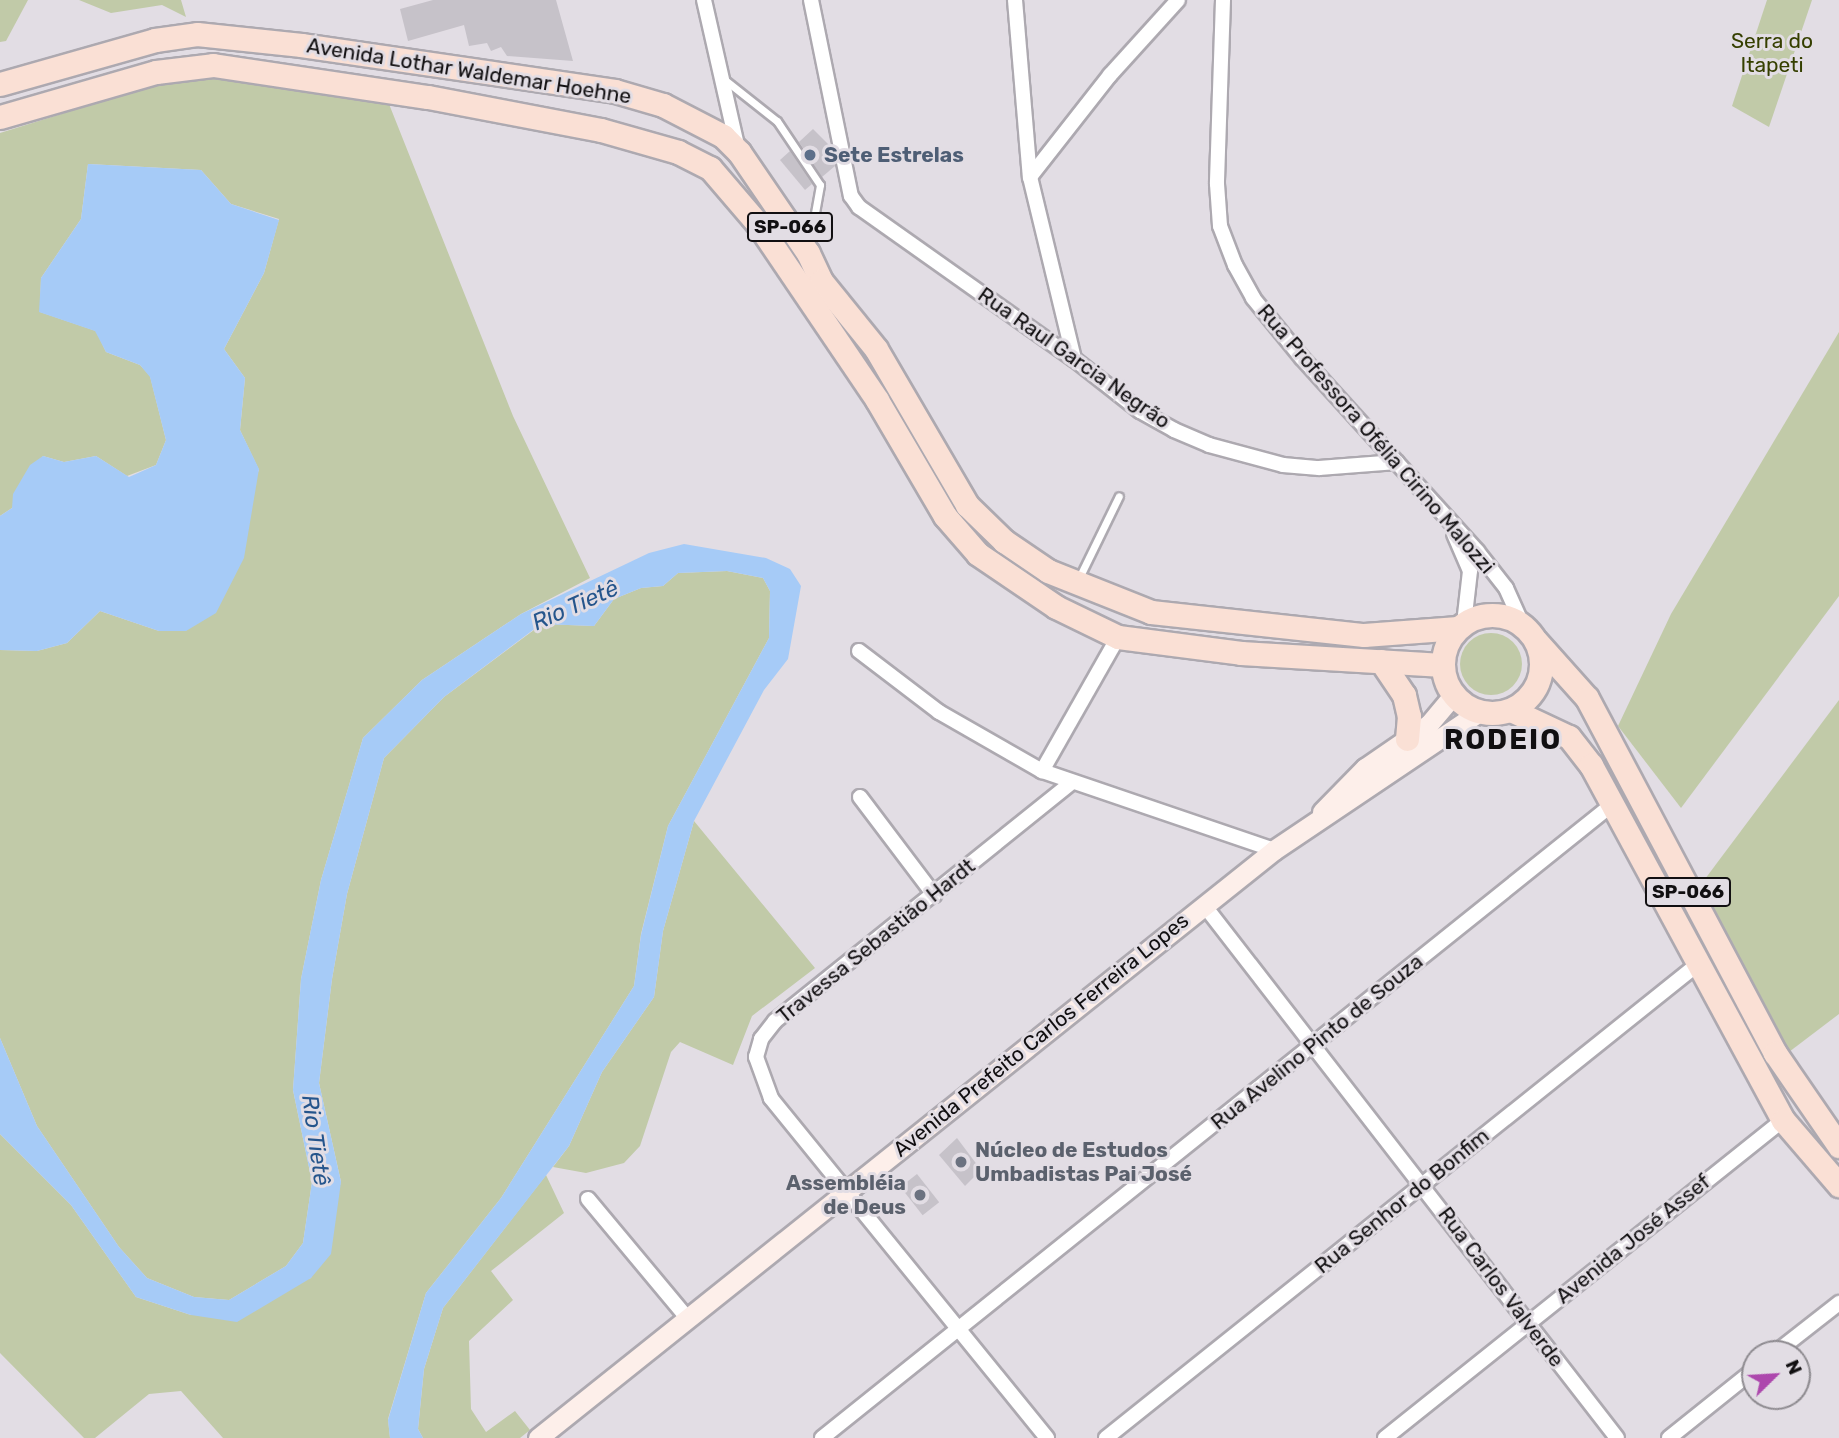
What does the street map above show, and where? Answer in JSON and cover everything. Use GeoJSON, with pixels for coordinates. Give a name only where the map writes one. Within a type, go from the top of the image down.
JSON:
{"type":"FeatureCollection","features":[{"type":"Feature","properties":{"kind":"main road","name":"Avenida Lothar Waldemar Hoehne"},"geometry":{"type":"LineString","coordinates":[[0,84],[176,36],[245,38],[615,91],[681,113],[723,136],[739,152],[808,253],[821,281],[876,349],[967,505],[1004,541],[1048,571],[1151,612],[1217,617],[1283,629],[1392,635],[1461,626]]}},
{"type":"Feature","properties":{"kind":"main road","name":"Avenida Lothar Waldemar Hoehne"},"geometry":{"type":"LineString","coordinates":[[0,117],[156,72],[213,65],[454,102],[601,130],[678,152],[710,168],[758,224],[877,400],[944,516],[978,554],[1056,607],[1118,637],[1241,653],[1443,665]]}},
{"type":"Feature","properties":{"kind":"main road"},"geometry":{"type":"LineString","coordinates":[[1494,615],[1530,634],[1541,673],[1535,689],[1511,710],[1479,712],[1453,695],[1443,665],[1447,645],[1461,626],[1494,615]]}},
{"type":"Feature","properties":{"kind":"main road","name":"SP-066"},"geometry":{"type":"LineString","coordinates":[[1530,634],[1587,698],[1776,1054],[1839,1146]]}},
{"type":"Feature","properties":{"kind":"main road"},"geometry":{"type":"LineString","coordinates":[[1381,661],[1404,695],[1409,716],[1407,739]]}},
{"type":"Feature","properties":{"kind":"main road","name":"Avenida Prefeito Carlos Ferreira Lopes"},"geometry":{"type":"LineString","coordinates":[[1317,818],[1365,768],[1429,724],[1453,695]]}},
{"type":"Feature","properties":{"kind":"main road","name":"SP-066"},"geometry":{"type":"LineString","coordinates":[[1511,710],[1569,737],[1614,803],[1783,1119],[1839,1185]]}},
{"type":"Feature","properties":{"kind":"main road","name":"Avenida Prefeito Carlos Ferreira Lopes"},"geometry":{"type":"LineString","coordinates":[[538,1438],[1273,850],[1317,818],[1351,801],[1479,712]]}},
{"type":"Feature","properties":{"kind":"street"},"geometry":{"type":"LineString","coordinates":[[704,0],[718,75],[739,152]]}},
{"type":"Feature","properties":{"kind":"street","name":"Rua Raul Garcia Negrão"},"geometry":{"type":"LineString","coordinates":[[811,0],[855,204],[1074,359],[1140,411],[1209,445],[1283,465],[1319,468],[1397,462]]}},
{"type":"Feature","properties":{"kind":"street"},"geometry":{"type":"LineString","coordinates":[[1015,0],[1030,177],[1074,359]]}},
{"type":"Feature","properties":{"kind":"street"},"geometry":{"type":"LineString","coordinates":[[1030,177],[1110,75],[1178,0]]}},
{"type":"Feature","properties":{"kind":"street","name":"Rua Professora Ofélia Cirino Malozzi"},"geometry":{"type":"LineString","coordinates":[[1223,0],[1217,184],[1225,239],[1253,298],[1506,588],[1530,634]]}},
{"type":"Feature","properties":{"kind":"street"},"geometry":{"type":"LineString","coordinates":[[1445,517],[1469,571],[1461,626]]}},
{"type":"Feature","properties":{"kind":"street"},"geometry":{"type":"LineString","coordinates":[[1042,771],[1118,637]]}},
{"type":"Feature","properties":{"kind":"street"},"geometry":{"type":"LineString","coordinates":[[859,651],[939,712],[1042,771],[1070,783],[1273,850]]}},
{"type":"Feature","properties":{"kind":"street","name":"Travessa Sebastião Hardt"},"geometry":{"type":"LineString","coordinates":[[1047,1438],[771,1098],[756,1057],[761,1039],[775,1021],[1070,783]]}},
{"type":"Feature","properties":{"kind":"street"},"geometry":{"type":"LineString","coordinates":[[860,797],[934,895]]}},
{"type":"Feature","properties":{"kind":"street","name":"Rua Avelino Pinto de Souza"},"geometry":{"type":"LineString","coordinates":[[822,1438],[1614,803]]}},
{"type":"Feature","properties":{"kind":"street","name":"Rua Carlos Valverde"},"geometry":{"type":"LineString","coordinates":[[1204,905],[1423,1184],[1617,1438]]}},
{"type":"Feature","properties":{"kind":"street","name":"Rua Senhor do Bonfim"},"geometry":{"type":"LineString","coordinates":[[1106,1438],[1698,964]]}},
{"type":"Feature","properties":{"kind":"street","name":"Avenida José Assef"},"geometry":{"type":"LineString","coordinates":[[1385,1438],[1783,1119]]}},
{"type":"Feature","properties":{"kind":"street"},"geometry":{"type":"LineString","coordinates":[[589,1199],[688,1319]]}},
{"type":"Feature","properties":{"kind":"street"},"geometry":{"type":"LineString","coordinates":[[1792,1340],[1839,1303]]}},
{"type":"Feature","properties":{"kind":"street"},"geometry":{"type":"LineString","coordinates":[[1669,1438],[1741,1380]]}},
{"type":"Feature","properties":{"kind":"lane"},"geometry":{"type":"LineString","coordinates":[[718,75],[777,121],[820,185],[808,253]]}},
{"type":"Feature","properties":{"kind":"lane"},"geometry":{"type":"LineString","coordinates":[[1077,583],[1119,496]]}},
{"type":"Feature","properties":{"kind":"green space"},"geometry":{"type":"Polygon","coordinates":[[[0,0],[28,0],[6,41],[0,42],[0,0]]]}},
{"type":"Feature","properties":{"kind":"green space"},"geometry":{"type":"Polygon","coordinates":[[[79,0],[181,0],[186,17],[162,5],[111,13],[79,0]]]}},
{"type":"Feature","properties":{"kind":"green space","name":"Serra do Itapeti"},"geometry":{"type":"Polygon","coordinates":[[[1767,0],[1812,0],[1769,127],[1732,106],[1767,0]]]}},
{"type":"Feature","properties":{"kind":"green space"},"geometry":{"type":"Polygon","coordinates":[[[201,77],[389,104],[513,416],[590,578],[521,614],[422,680],[363,738],[321,880],[301,979],[293,1090],[312,1182],[303,1243],[286,1266],[229,1300],[194,1297],[147,1278],[119,1247],[37,1126],[0,1038],[0,650],[37,651],[67,643],[100,611],[159,631],[186,631],[259,470],[240,430],[245,378],[224,349],[264,273],[279,219],[231,204],[201,170],[88,164],[81,219],[41,278],[40,312],[96,331],[106,352],[140,365],[150,376],[166,440],[156,465],[127,476],[96,456],[64,462],[43,456],[12,508],[0,516],[0,133],[145,88],[201,77]]]}},
{"type":"Feature","properties":{"kind":"green space"},"geometry":{"type":"Polygon","coordinates":[[[1839,332],[1839,596],[1681,808],[1618,726],[1671,614],[1839,332]]]}},
{"type":"Feature","properties":{"kind":"green space"},"geometry":{"type":"Polygon","coordinates":[[[727,571],[763,578],[770,591],[769,638],[668,826],[641,934],[634,986],[501,1198],[426,1293],[388,1419],[390,1438],[223,1438],[181,1391],[149,1394],[95,1438],[84,1438],[0,1353],[0,1134],[71,1205],[136,1297],[191,1315],[311,1278],[341,1182],[319,1083],[332,979],[347,894],[384,758],[444,697],[542,624],[594,626],[614,599],[641,588],[663,586],[678,573],[727,571]]]}},
{"type":"Feature","properties":{"kind":"green space"},"geometry":{"type":"Polygon","coordinates":[[[1491,633],[1513,642],[1522,664],[1513,686],[1491,695],[1469,686],[1460,664],[1469,642],[1491,633]]]}},
{"type":"Feature","properties":{"kind":"green space"},"geometry":{"type":"Polygon","coordinates":[[[1839,700],[1839,1014],[1785,1055],[1702,883],[1839,700]]]}},
{"type":"Feature","properties":{"kind":"green space"},"geometry":{"type":"Polygon","coordinates":[[[694,821],[815,968],[752,1016],[733,1065],[680,1042],[671,1052],[640,1146],[624,1163],[586,1173],[553,1167],[569,1146],[602,1072],[654,997],[663,931],[694,821]]]}},
{"type":"Feature","properties":{"kind":"green space"},"geometry":{"type":"Polygon","coordinates":[[[546,1175],[564,1213],[491,1271],[513,1300],[469,1341],[471,1409],[486,1432],[515,1411],[530,1430],[520,1438],[423,1438],[418,1429],[424,1369],[443,1308],[546,1175]]]}},
{"type":"Feature","properties":{"kind":"water"},"geometry":{"type":"Polygon","coordinates":[[[88,164],[201,170],[231,204],[279,220],[264,273],[224,349],[245,378],[240,430],[259,469],[244,558],[216,613],[186,631],[159,631],[100,611],[67,643],[37,651],[0,650],[0,516],[12,508],[13,494],[30,465],[43,456],[64,462],[96,456],[129,477],[156,465],[166,440],[150,377],[140,365],[106,352],[95,331],[39,312],[41,278],[81,219],[88,164]]]}},
{"type":"Feature","properties":{"kind":"water","name":"Rio Tietê"},"geometry":{"type":"Polygon","coordinates":[[[684,544],[766,558],[790,569],[801,586],[788,659],[764,690],[694,821],[663,931],[654,997],[602,1072],[569,1146],[443,1308],[424,1369],[418,1429],[423,1438],[390,1438],[388,1420],[426,1293],[501,1198],[634,986],[641,935],[668,826],[769,638],[770,591],[763,578],[727,571],[678,573],[663,586],[641,588],[614,599],[594,626],[541,624],[444,697],[384,758],[347,894],[332,979],[319,1083],[341,1182],[331,1254],[311,1278],[237,1322],[191,1315],[136,1297],[71,1205],[0,1134],[0,1038],[37,1126],[119,1247],[147,1278],[194,1297],[229,1300],[286,1266],[303,1243],[312,1182],[293,1090],[301,979],[321,880],[363,738],[422,680],[521,614],[649,553],[684,544]]]}},
{"type":"Feature","properties":{"kind":"building"},"geometry":{"type":"Polygon","coordinates":[[[433,0],[556,0],[573,61],[507,56],[501,47],[491,51],[487,43],[469,46],[464,25],[408,41],[400,9],[433,0]]]}},
{"type":"Feature","properties":{"kind":"building"},"geometry":{"type":"Polygon","coordinates":[[[813,129],[831,147],[835,166],[822,177],[799,142],[813,129]]]}},
{"type":"Feature","properties":{"kind":"building"},"geometry":{"type":"Polygon","coordinates":[[[790,151],[812,184],[805,190],[780,160],[790,151]]]}},
{"type":"Feature","properties":{"kind":"building","name":"Núcleo de Estudos Umbadistas Pai José"},"geometry":{"type":"Polygon","coordinates":[[[957,1138],[981,1170],[965,1186],[939,1155],[957,1138]]]}},
{"type":"Feature","properties":{"kind":"building","name":"Assembléia de Deus"},"geometry":{"type":"Polygon","coordinates":[[[917,1174],[939,1202],[923,1215],[900,1187],[917,1174]]]}},
{"type":"Feature","properties":{"kind":"place","name":"Sete Estrelas"},"geometry":{"type":"Point","coordinates":[810,155]}},
{"type":"Feature","properties":{"kind":"place","name":"Núcleo de Estudos Umbadistas Pai José"},"geometry":{"type":"Point","coordinates":[961,1162]}},
{"type":"Feature","properties":{"kind":"place","name":"Assembléia de Deus"},"geometry":{"type":"Point","coordinates":[920,1195]}},
{"type":"Feature","properties":{"kind":"district","name":"RODEIO"},"geometry":{"type":"Point","coordinates":[1503,740]}}]}
